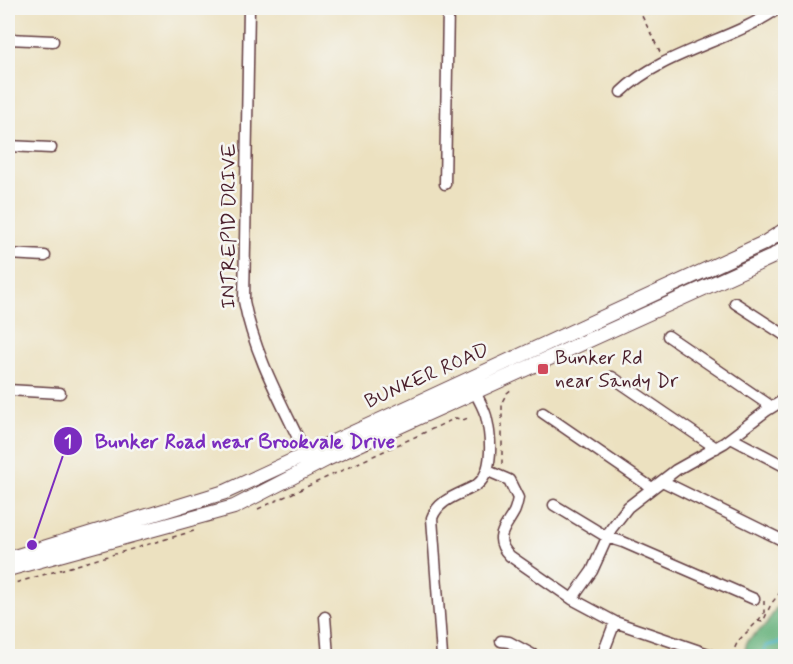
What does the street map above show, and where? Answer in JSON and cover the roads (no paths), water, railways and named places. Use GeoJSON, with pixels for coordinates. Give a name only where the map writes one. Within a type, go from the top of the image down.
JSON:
{"type":"FeatureCollection","features":[{"type":"Feature","properties":{"kind":"main road","name":"BUNKER ROAD"},"geometry":{"type":"LineString","coordinates":[[8,569],[234,507],[309,461],[468,379],[765,242],[786,229]]}},
{"type":"Feature","properties":{"kind":"main road"},"geometry":{"type":"LineString","coordinates":[[765,242],[772,257]]}},
{"type":"Feature","properties":{"kind":"main road","name":"BUNKER ROAD"},"geometry":{"type":"LineString","coordinates":[[8,558],[225,492],[309,461],[475,393],[772,257],[786,248]]}},
{"type":"Feature","properties":{"kind":"street","name":"INTREPID DRIVE"},"geometry":{"type":"LineString","coordinates":[[249,8],[244,301],[249,328],[257,350],[309,461]]}},
{"type":"Feature","properties":{"kind":"street"},"geometry":{"type":"LineString","coordinates":[[445,184],[448,8]]}},
{"type":"Feature","properties":{"kind":"street"},"geometry":{"type":"LineString","coordinates":[[621,92],[633,80],[665,63],[743,29],[779,8]]}},
{"type":"Feature","properties":{"kind":"street"},"geometry":{"type":"LineString","coordinates":[[8,39],[53,41]]}},
{"type":"Feature","properties":{"kind":"street"},"geometry":{"type":"LineString","coordinates":[[8,146],[51,148]]}},
{"type":"Feature","properties":{"kind":"street"},"geometry":{"type":"LineString","coordinates":[[8,254],[45,256]]}},
{"type":"Feature","properties":{"kind":"street"},"geometry":{"type":"LineString","coordinates":[[735,303],[786,336]]}},
{"type":"Feature","properties":{"kind":"street"},"geometry":{"type":"LineString","coordinates":[[668,336],[772,407]]}},
{"type":"Feature","properties":{"kind":"street"},"geometry":{"type":"LineString","coordinates":[[612,377],[716,448]]}},
{"type":"Feature","properties":{"kind":"street"},"geometry":{"type":"LineString","coordinates":[[442,657],[432,518],[436,508],[442,502],[478,484],[488,471],[490,456],[486,417],[468,379]]}},
{"type":"Feature","properties":{"kind":"street"},"geometry":{"type":"LineString","coordinates":[[8,390],[60,393]]}},
{"type":"Feature","properties":{"kind":"street"},"geometry":{"type":"LineString","coordinates":[[572,599],[592,571],[607,537],[628,507],[676,470],[716,448],[782,402],[786,394]]}},
{"type":"Feature","properties":{"kind":"street"},"geometry":{"type":"LineString","coordinates":[[543,413],[652,488]]}},
{"type":"Feature","properties":{"kind":"street"},"geometry":{"type":"LineString","coordinates":[[731,438],[786,467]]}},
{"type":"Feature","properties":{"kind":"street"},"geometry":{"type":"LineString","coordinates":[[488,471],[509,480],[519,498],[515,512],[502,528],[500,540],[504,551],[572,599],[615,622],[714,657]]}},
{"type":"Feature","properties":{"kind":"street"},"geometry":{"type":"LineString","coordinates":[[662,481],[786,542]]}},
{"type":"Feature","properties":{"kind":"street"},"geometry":{"type":"LineString","coordinates":[[554,505],[607,537],[624,542],[754,599]]}},
{"type":"Feature","properties":{"kind":"street"},"geometry":{"type":"LineString","coordinates":[[325,616],[328,657]]}},
{"type":"Feature","properties":{"kind":"street"},"geometry":{"type":"LineString","coordinates":[[602,657],[615,622]]}},
{"type":"Feature","properties":{"kind":"street"},"geometry":{"type":"LineString","coordinates":[[501,642],[509,642],[535,657]]}},
{"type":"Feature","properties":{"kind":"waterway"},"geometry":{"type":"LineString","coordinates":[[762,656],[766,646],[786,641]]}},
{"type":"Feature","properties":{"kind":"place","name":"Bunker Rd near Sandy Dr"},"geometry":{"type":"Point","coordinates":[543,369]}},
{"type":"Feature","properties":{"kind":"place","name":"Bunker Road near Brookvale Drive"},"geometry":{"type":"Point","coordinates":[32,545]}}]}
